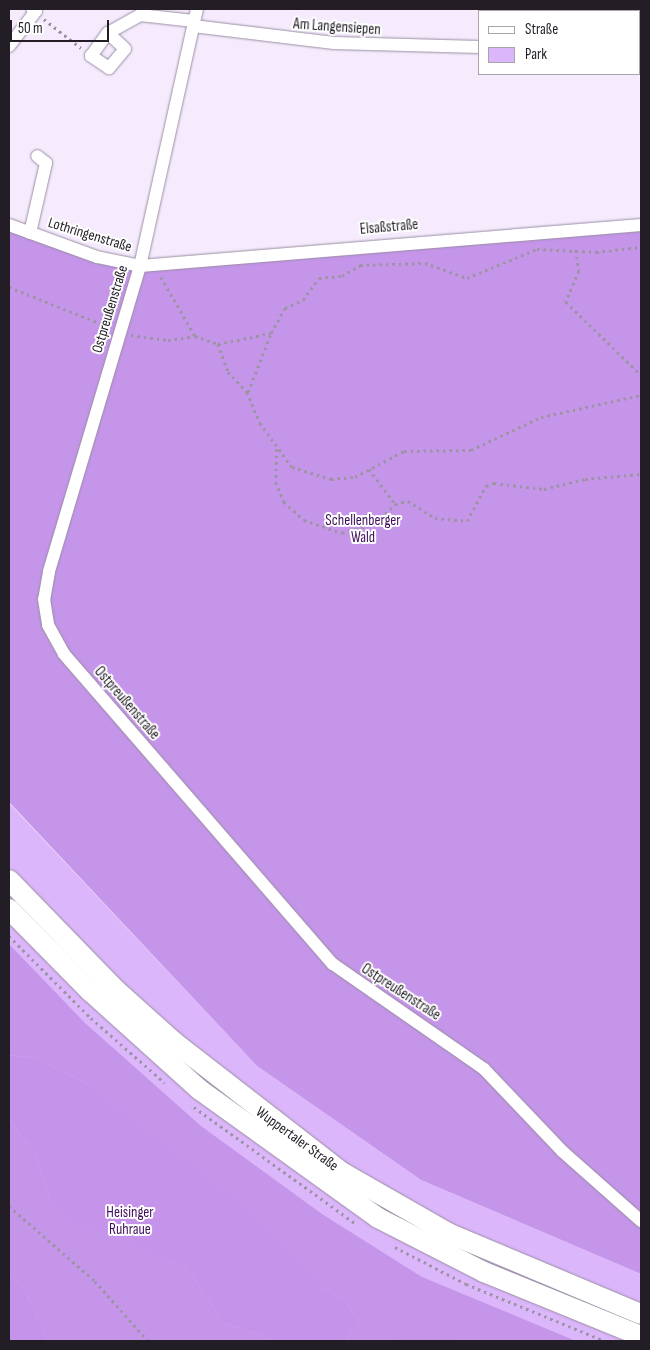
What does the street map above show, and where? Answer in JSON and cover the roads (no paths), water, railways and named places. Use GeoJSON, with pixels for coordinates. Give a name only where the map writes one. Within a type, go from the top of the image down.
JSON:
{"type":"FeatureCollection","features":[{"type":"Feature","properties":{"kind":"main road","name":"Wuppertaler Straße"},"geometry":{"type":"LineString","coordinates":[[9,880],[115,989],[174,1042],[343,1173],[448,1233],[641,1314]]}},
{"type":"Feature","properties":{"kind":"main road","name":"Wuppertaler Straße"},"geometry":{"type":"LineString","coordinates":[[9,908],[90,991],[200,1090],[378,1218],[484,1272],[641,1336]]}},
{"type":"Feature","properties":{"kind":"street"},"geometry":{"type":"LineString","coordinates":[[9,46],[13,30],[36,11],[32,9]]}},
{"type":"Feature","properties":{"kind":"street"},"geometry":{"type":"LineString","coordinates":[[108,33],[140,15],[161,13],[195,18]]}},
{"type":"Feature","properties":{"kind":"street","name":"Am Langensiepen"},"geometry":{"type":"LineString","coordinates":[[195,18],[334,44],[478,47]]}},
{"type":"Feature","properties":{"kind":"street","name":"Ostpreußenstraße"},"geometry":{"type":"LineString","coordinates":[[195,18],[140,266],[49,572],[44,599],[53,637],[333,964],[484,1069],[562,1151],[641,1221]]}},
{"type":"Feature","properties":{"kind":"street","name":"Lothringenstraße"},"geometry":{"type":"LineString","coordinates":[[30,233],[46,163],[37,156]]}},
{"type":"Feature","properties":{"kind":"street","name":"Lothringenstraße"},"geometry":{"type":"LineString","coordinates":[[9,225],[106,260],[140,266]]}},
{"type":"Feature","properties":{"kind":"street","name":"Elsaßstraße"},"geometry":{"type":"LineString","coordinates":[[140,266],[641,225]]}},
{"type":"Feature","properties":{"kind":"park label","name":"Schellenberger Wald"},"geometry":{"type":"Point","coordinates":[363,528]}},
{"type":"Feature","properties":{"kind":"park label","name":"Heisinger Ruhraue"},"geometry":{"type":"Point","coordinates":[130,1220]}}]}
